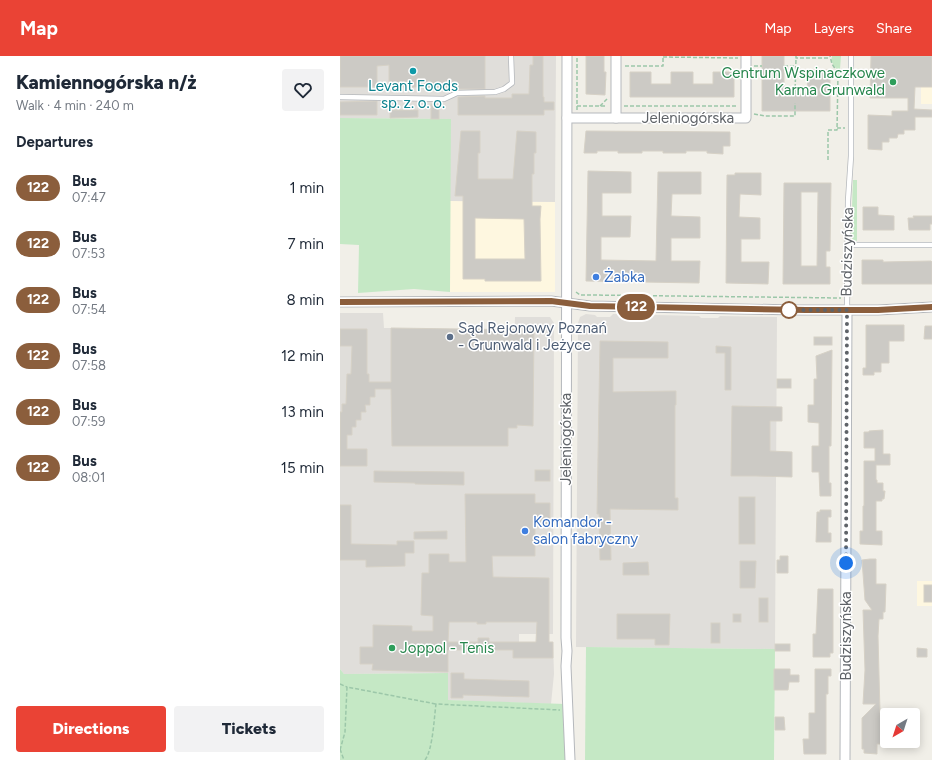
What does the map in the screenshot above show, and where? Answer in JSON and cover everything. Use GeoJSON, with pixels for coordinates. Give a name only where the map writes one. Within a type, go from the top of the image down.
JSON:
{"type":"FeatureCollection","features":[{"type":"Feature","properties":{"kind":"street","name":"Jeleniogórska"},"geometry":{"type":"LineString","coordinates":[[567,56],[566,666],[570,760]]}},
{"type":"Feature","properties":{"kind":"street"},"geometry":{"type":"LineString","coordinates":[[616,56],[616,118]]}},
{"type":"Feature","properties":{"kind":"street","name":"Jeleniogórska"},"geometry":{"type":"LineString","coordinates":[[567,118],[746,118],[746,56]]}},
{"type":"Feature","properties":{"kind":"street"},"geometry":{"type":"LineString","coordinates":[[340,302],[551,301],[597,306],[847,310],[932,307]]}},
{"type":"Feature","properties":{"kind":"street","name":"Budziszyńska"},"geometry":{"type":"LineString","coordinates":[[845,760],[847,310]]}},
{"type":"Feature","properties":{"kind":"lane"},"geometry":{"type":"LineString","coordinates":[[340,97],[444,99],[457,93],[495,92],[504,89],[512,83],[511,56]]}},
{"type":"Feature","properties":{"kind":"lane","name":"Budziszyńska"},"geometry":{"type":"LineString","coordinates":[[847,310],[848,201],[851,156],[851,56]]}},
{"type":"Feature","properties":{"kind":"lane"},"geometry":{"type":"LineString","coordinates":[[847,245],[932,245]]}},
{"type":"Feature","properties":{"kind":"path"},"geometry":{"type":"LineString","coordinates":[[577,56],[577,118]]}},
{"type":"Feature","properties":{"kind":"path"},"geometry":{"type":"LineString","coordinates":[[616,66],[663,66],[663,57],[740,58],[740,56]]}},
{"type":"Feature","properties":{"kind":"path"},"geometry":{"type":"LineString","coordinates":[[796,94],[796,57],[830,57],[832,66],[838,73],[837,128]]}},
{"type":"Feature","properties":{"kind":"path"},"geometry":{"type":"LineString","coordinates":[[754,63],[754,69]]}},
{"type":"Feature","properties":{"kind":"path"},"geometry":{"type":"LineString","coordinates":[[754,66],[762,66]]}},
{"type":"Feature","properties":{"kind":"path"},"geometry":{"type":"LineString","coordinates":[[784,66],[796,66]]}},
{"type":"Feature","properties":{"kind":"path"},"geometry":{"type":"LineString","coordinates":[[600,106],[611,94]]}},
{"type":"Feature","properties":{"kind":"path"},"geometry":{"type":"LineString","coordinates":[[754,114],[765,116],[795,116],[795,103]]}},
{"type":"Feature","properties":{"kind":"path"},"geometry":{"type":"LineString","coordinates":[[577,106],[740,106]]}},
{"type":"Feature","properties":{"kind":"path"},"geometry":{"type":"LineString","coordinates":[[828,160],[828,130],[837,130],[837,128],[842,128]]}},
{"type":"Feature","properties":{"kind":"path"},"geometry":{"type":"LineString","coordinates":[[576,291],[580,295],[847,298]]}},
{"type":"Feature","properties":{"kind":"path"},"geometry":{"type":"LineString","coordinates":[[340,684],[347,687],[436,704],[569,710]]}},
{"type":"Feature","properties":{"kind":"path"},"geometry":{"type":"LineString","coordinates":[[344,760],[340,749],[345,732],[347,687]]}},
{"type":"Feature","properties":{"kind":"path"},"geometry":{"type":"LineString","coordinates":[[424,760],[427,757],[432,736],[436,704]]}},
{"type":"Feature","properties":{"kind":"shaded area"},"geometry":{"type":"Polygon","coordinates":[[[340,56],[556,56],[555,202],[450,201],[450,119],[340,118],[340,56]]]}},
{"type":"Feature","properties":{"kind":"shaded area"},"geometry":{"type":"Polygon","coordinates":[[[921,79],[932,79],[932,104],[921,104],[921,79]]]}},
{"type":"Feature","properties":{"kind":"shaded area"},"geometry":{"type":"Polygon","coordinates":[[[450,201],[555,202],[555,292],[450,292],[450,201]]]}},
{"type":"Feature","properties":{"kind":"shaded area"},"geometry":{"type":"Polygon","coordinates":[[[340,313],[383,313],[384,328],[391,328],[514,353],[515,317],[550,317],[554,323],[553,634],[519,634],[519,642],[553,642],[554,674],[551,704],[448,700],[448,673],[344,674],[340,669],[340,313]]]}},
{"type":"Feature","properties":{"kind":"shaded area"},"geometry":{"type":"Polygon","coordinates":[[[586,314],[595,315],[597,317],[610,317],[613,314],[699,316],[701,318],[718,318],[720,316],[777,317],[775,649],[576,647],[578,323],[580,317],[586,314]]]}},
{"type":"Feature","properties":{"kind":"shaded area"},"geometry":{"type":"Polygon","coordinates":[[[917,581],[932,581],[932,606],[917,606],[917,581]]]}},
{"type":"Feature","properties":{"kind":"green space"},"geometry":{"type":"Polygon","coordinates":[[[832,56],[841,56],[840,69],[837,69],[833,65],[832,56]]]}},
{"type":"Feature","properties":{"kind":"green space"},"geometry":{"type":"Polygon","coordinates":[[[340,118],[451,119],[450,292],[414,289],[358,293],[359,245],[340,244],[340,118]]]}},
{"type":"Feature","properties":{"kind":"green space"},"geometry":{"type":"Polygon","coordinates":[[[853,180],[857,180],[857,241],[853,240],[851,236],[853,180]]]}},
{"type":"Feature","properties":{"kind":"green space"},"geometry":{"type":"Polygon","coordinates":[[[586,647],[775,649],[774,760],[585,760],[586,647]]]}},
{"type":"Feature","properties":{"kind":"green space"},"geometry":{"type":"Polygon","coordinates":[[[340,669],[344,674],[448,673],[448,700],[565,704],[566,760],[340,760],[340,669]]]}},
{"type":"Feature","properties":{"kind":"building","name":"Levant Foods sp. z. o. o."},"geometry":{"type":"Polygon","coordinates":[[[340,56],[485,56],[485,89],[458,89],[458,87],[389,87],[389,65],[377,66],[377,87],[340,87],[340,56]]]}},
{"type":"Feature","properties":{"kind":"building"},"geometry":{"type":"Polygon","coordinates":[[[533,56],[543,56],[544,102],[554,102],[554,110],[544,110],[544,115],[458,115],[458,97],[485,96],[485,98],[512,98],[512,94],[529,94],[530,65],[533,65],[533,56]]]}},
{"type":"Feature","properties":{"kind":"building"},"geometry":{"type":"Polygon","coordinates":[[[586,56],[604,56],[604,72],[606,72],[605,95],[586,94],[586,56]]]}},
{"type":"Feature","properties":{"kind":"building"},"geometry":{"type":"Polygon","coordinates":[[[762,56],[784,56],[784,94],[807,94],[808,70],[830,70],[830,111],[762,111],[762,56]]]}},
{"type":"Feature","properties":{"kind":"building"},"geometry":{"type":"Polygon","coordinates":[[[871,56],[932,56],[932,87],[915,87],[914,109],[932,110],[932,117],[915,117],[915,130],[904,130],[904,134],[898,134],[897,138],[889,138],[889,142],[882,142],[882,150],[868,149],[868,115],[892,116],[892,111],[908,111],[908,98],[870,98],[871,56]]]}},
{"type":"Feature","properties":{"kind":"building"},"geometry":{"type":"Polygon","coordinates":[[[630,72],[651,72],[651,84],[671,84],[671,72],[693,72],[693,84],[713,84],[713,72],[734,72],[734,97],[630,97],[630,72]]]}},
{"type":"Feature","properties":{"kind":"building"},"geometry":{"type":"Polygon","coordinates":[[[377,101],[377,115],[340,115],[340,102],[377,101]]]}},
{"type":"Feature","properties":{"kind":"building"},"geometry":{"type":"Polygon","coordinates":[[[431,104],[439,104],[439,119],[431,119],[431,104]]]}},
{"type":"Feature","properties":{"kind":"building"},"geometry":{"type":"Polygon","coordinates":[[[390,110],[418,110],[418,117],[390,118],[390,110]]]}},
{"type":"Feature","properties":{"kind":"building"},"geometry":{"type":"Polygon","coordinates":[[[461,131],[480,131],[478,179],[513,179],[517,131],[536,132],[534,174],[532,174],[532,206],[541,206],[541,281],[485,281],[485,279],[463,279],[463,196],[455,196],[461,131]],[[475,218],[475,259],[525,259],[524,219],[475,218]]]}},
{"type":"Feature","properties":{"kind":"building"},"geometry":{"type":"Polygon","coordinates":[[[586,131],[730,132],[730,146],[723,146],[723,154],[707,153],[707,151],[686,151],[686,153],[642,151],[642,153],[618,153],[618,151],[597,151],[597,153],[584,153],[586,131]]]}},
{"type":"Feature","properties":{"kind":"building"},"geometry":{"type":"Polygon","coordinates":[[[588,171],[631,172],[631,193],[602,193],[602,216],[631,216],[630,237],[601,237],[601,260],[656,261],[658,172],[701,172],[701,194],[672,194],[671,216],[700,217],[700,238],[671,238],[671,261],[700,261],[699,283],[586,281],[588,171]]]}},
{"type":"Feature","properties":{"kind":"building"},"geometry":{"type":"Polygon","coordinates":[[[735,173],[761,173],[761,195],[740,194],[739,217],[760,218],[760,239],[741,239],[741,262],[769,262],[768,284],[726,283],[727,175],[735,175],[735,173]]]}},
{"type":"Feature","properties":{"kind":"building"},"geometry":{"type":"Polygon","coordinates":[[[784,183],[831,183],[830,251],[826,251],[826,267],[830,267],[830,284],[783,284],[784,183]],[[801,192],[801,266],[817,266],[818,192],[801,192]]]}},
{"type":"Feature","properties":{"kind":"building"},"geometry":{"type":"Polygon","coordinates":[[[863,207],[878,207],[878,215],[894,216],[894,230],[863,230],[863,207]]]}},
{"type":"Feature","properties":{"kind":"building"},"geometry":{"type":"Polygon","coordinates":[[[913,216],[932,216],[930,230],[909,230],[908,218],[914,218],[913,216]]]}},
{"type":"Feature","properties":{"kind":"building"},"geometry":{"type":"Polygon","coordinates":[[[862,260],[883,260],[883,262],[931,261],[932,284],[862,284],[862,260]]]}},
{"type":"Feature","properties":{"kind":"building"},"geometry":{"type":"Polygon","coordinates":[[[866,325],[904,325],[904,341],[889,341],[889,363],[881,363],[881,372],[874,372],[874,375],[863,375],[863,368],[866,368],[866,325]]]}},
{"type":"Feature","properties":{"kind":"building"},"geometry":{"type":"Polygon","coordinates":[[[925,326],[932,326],[932,339],[924,339],[925,326]]]}},
{"type":"Feature","properties":{"kind":"building"},"geometry":{"type":"Polygon","coordinates":[[[391,328],[534,330],[533,426],[517,425],[517,428],[508,428],[508,446],[392,446],[391,389],[375,389],[375,397],[370,397],[370,405],[365,405],[366,412],[361,412],[361,420],[356,420],[356,427],[352,427],[352,435],[347,435],[347,449],[367,449],[367,466],[340,466],[340,412],[342,412],[342,404],[346,404],[347,374],[351,374],[352,346],[340,346],[340,329],[367,329],[367,374],[369,374],[369,382],[391,382],[391,328]]]}},
{"type":"Feature","properties":{"kind":"building"},"geometry":{"type":"Polygon","coordinates":[[[814,337],[832,337],[832,345],[814,345],[814,337]]]}},
{"type":"Feature","properties":{"kind":"building"},"geometry":{"type":"Polygon","coordinates":[[[600,341],[668,342],[668,358],[613,358],[613,392],[676,391],[675,498],[678,498],[678,510],[610,509],[611,560],[600,560],[599,514],[597,514],[600,341]]]}},
{"type":"Feature","properties":{"kind":"building"},"geometry":{"type":"Polygon","coordinates":[[[716,346],[731,347],[731,390],[725,390],[725,353],[716,353],[716,346]]]}},
{"type":"Feature","properties":{"kind":"building"},"geometry":{"type":"Polygon","coordinates":[[[832,350],[831,446],[829,446],[829,483],[831,483],[831,496],[820,496],[819,472],[812,472],[812,446],[819,446],[819,423],[808,422],[808,405],[814,405],[814,379],[817,379],[816,356],[832,350]]]}},
{"type":"Feature","properties":{"kind":"building"},"geometry":{"type":"Polygon","coordinates":[[[777,379],[791,379],[791,388],[777,388],[777,379]]]}},
{"type":"Feature","properties":{"kind":"building"},"geometry":{"type":"Polygon","coordinates":[[[732,406],[782,407],[782,421],[770,421],[770,451],[792,452],[792,477],[731,476],[732,406]]]}},
{"type":"Feature","properties":{"kind":"building"},"geometry":{"type":"Polygon","coordinates":[[[883,430],[883,454],[890,454],[890,465],[876,465],[877,483],[883,483],[883,491],[885,491],[884,499],[882,499],[882,501],[876,501],[876,531],[882,531],[882,545],[860,544],[860,531],[863,531],[864,461],[875,461],[875,448],[864,448],[864,432],[883,430]]]}},
{"type":"Feature","properties":{"kind":"building"},"geometry":{"type":"Polygon","coordinates":[[[535,470],[550,470],[550,481],[535,481],[535,470]]]}},
{"type":"Feature","properties":{"kind":"building"},"geometry":{"type":"Polygon","coordinates":[[[374,471],[464,472],[464,485],[374,482],[374,471]]]}},
{"type":"Feature","properties":{"kind":"building"},"geometry":{"type":"Polygon","coordinates":[[[465,494],[535,494],[535,503],[550,503],[550,526],[535,526],[535,556],[492,556],[493,577],[549,578],[549,642],[553,642],[553,658],[513,658],[513,650],[448,650],[448,672],[372,670],[373,664],[360,664],[360,647],[373,647],[373,625],[412,626],[412,631],[433,631],[433,616],[421,615],[422,573],[429,573],[429,554],[449,554],[449,562],[466,562],[465,494]],[[449,622],[448,642],[478,642],[478,638],[489,638],[489,642],[536,642],[537,622],[486,622],[486,624],[477,624],[477,622],[449,622]]]}},
{"type":"Feature","properties":{"kind":"building"},"geometry":{"type":"Polygon","coordinates":[[[739,497],[755,497],[755,544],[739,544],[739,497]]]}},
{"type":"Feature","properties":{"kind":"building"},"geometry":{"type":"Polygon","coordinates":[[[340,505],[351,505],[351,544],[397,545],[397,541],[414,541],[414,553],[405,553],[405,566],[366,567],[366,560],[340,560],[340,505]]]}},
{"type":"Feature","properties":{"kind":"building"},"geometry":{"type":"Polygon","coordinates":[[[820,510],[831,510],[831,517],[828,517],[828,533],[831,533],[831,542],[816,542],[817,512],[820,512],[820,510]]]}},
{"type":"Feature","properties":{"kind":"building"},"geometry":{"type":"Polygon","coordinates":[[[447,531],[447,539],[414,539],[414,532],[447,531]]]}},
{"type":"Feature","properties":{"kind":"building"},"geometry":{"type":"Polygon","coordinates":[[[780,556],[788,556],[788,573],[777,573],[777,560],[780,560],[780,556]]]}},
{"type":"Feature","properties":{"kind":"building"},"geometry":{"type":"Polygon","coordinates":[[[876,559],[876,584],[886,584],[885,612],[883,612],[883,619],[879,619],[878,636],[880,744],[877,744],[877,754],[864,753],[864,749],[862,749],[862,718],[876,704],[863,704],[865,670],[863,610],[872,610],[865,600],[862,560],[876,559]]]}},
{"type":"Feature","properties":{"kind":"building"},"geometry":{"type":"Polygon","coordinates":[[[740,561],[756,561],[755,588],[740,588],[740,561]]]}},
{"type":"Feature","properties":{"kind":"building"},"geometry":{"type":"Polygon","coordinates":[[[648,562],[649,575],[623,575],[623,563],[648,562]]]}},
{"type":"Feature","properties":{"kind":"building"},"geometry":{"type":"Polygon","coordinates":[[[924,585],[932,585],[932,602],[924,602],[924,585]]]}},
{"type":"Feature","properties":{"kind":"building"},"geometry":{"type":"Polygon","coordinates":[[[818,589],[833,589],[833,653],[830,653],[830,657],[813,657],[813,634],[816,634],[818,589]]]}},
{"type":"Feature","properties":{"kind":"building"},"geometry":{"type":"Polygon","coordinates":[[[759,598],[768,598],[768,622],[759,622],[759,598]]]}},
{"type":"Feature","properties":{"kind":"building"},"geometry":{"type":"Polygon","coordinates":[[[617,614],[670,614],[669,645],[655,645],[655,639],[617,639],[617,614]]]}},
{"type":"Feature","properties":{"kind":"building"},"geometry":{"type":"Polygon","coordinates":[[[733,614],[741,614],[741,622],[733,622],[733,614]]]}},
{"type":"Feature","properties":{"kind":"building"},"geometry":{"type":"Polygon","coordinates":[[[711,623],[720,623],[720,643],[711,643],[711,623]]]}},
{"type":"Feature","properties":{"kind":"building"},"geometry":{"type":"Polygon","coordinates":[[[775,644],[790,644],[790,651],[775,651],[775,644]]]}},
{"type":"Feature","properties":{"kind":"building"},"geometry":{"type":"Polygon","coordinates":[[[917,648],[927,649],[927,657],[917,657],[917,648]]]}},
{"type":"Feature","properties":{"kind":"building"},"geometry":{"type":"Polygon","coordinates":[[[774,669],[790,669],[790,675],[799,675],[799,682],[789,682],[788,690],[774,690],[774,669]]]}},
{"type":"Feature","properties":{"kind":"building"},"geometry":{"type":"Polygon","coordinates":[[[815,669],[831,669],[831,676],[828,676],[828,694],[826,694],[826,754],[804,754],[803,739],[809,739],[809,713],[815,713],[815,669]]]}},
{"type":"Feature","properties":{"kind":"building"},"geometry":{"type":"Polygon","coordinates":[[[451,673],[464,673],[464,679],[529,681],[529,697],[463,695],[463,698],[451,698],[451,673]]]}},
{"type":"Feature","properties":{"kind":"building"},"geometry":{"type":"Polygon","coordinates":[[[775,717],[784,717],[785,730],[775,730],[775,717]]]}},
{"type":"Feature","properties":{"kind":"bus line","name":"122"},"geometry":{"type":"LineString","coordinates":[[340,302],[551,301],[590,306],[806,310],[878,310],[932,307]]}},
{"type":"Feature","properties":{"kind":"place","name":"Levant Foods sp. z. o. o."},"geometry":{"type":"Point","coordinates":[413,71]}},
{"type":"Feature","properties":{"kind":"place","name":"Centrum Wspinaczkowe Karma Grunwald"},"geometry":{"type":"Point","coordinates":[893,82]}},
{"type":"Feature","properties":{"kind":"place","name":"Żabka"},"geometry":{"type":"Point","coordinates":[596,277]}},
{"type":"Feature","properties":{"kind":"place","name":"Sąd Rejonowy Poznań - Grunwald i Jeżyce"},"geometry":{"type":"Point","coordinates":[450,337]}},
{"type":"Feature","properties":{"kind":"place","name":"Komandor - salon fabryczny"},"geometry":{"type":"Point","coordinates":[525,531]}},
{"type":"Feature","properties":{"kind":"place","name":"Joppol - Tenis"},"geometry":{"type":"Point","coordinates":[392,648]}},
{"type":"Feature","properties":{"kind":"route"},"geometry":{"type":"LineString","coordinates":[[789,310],[847,310],[846,563]]}}]}
